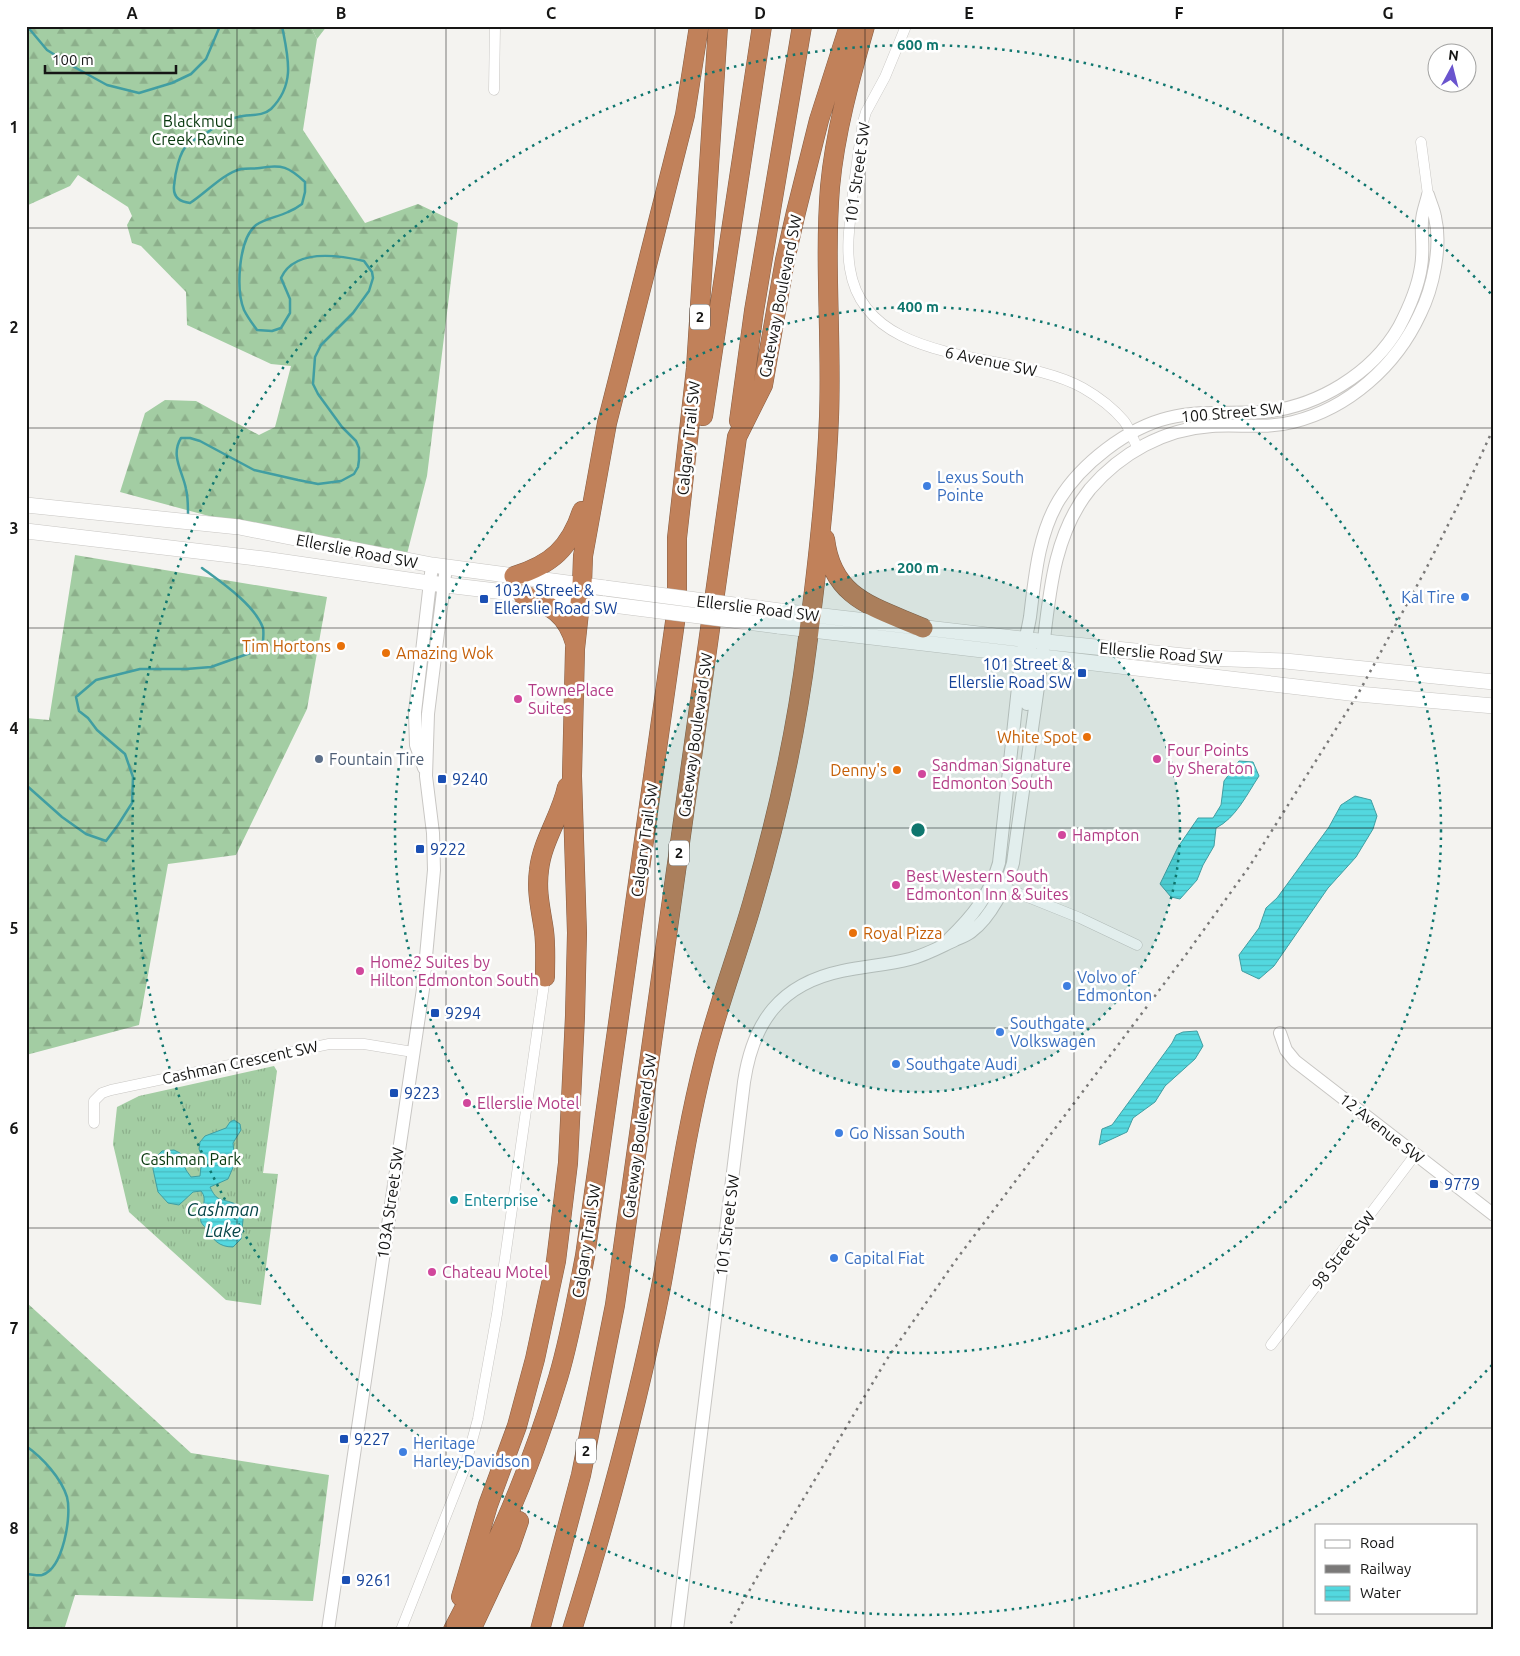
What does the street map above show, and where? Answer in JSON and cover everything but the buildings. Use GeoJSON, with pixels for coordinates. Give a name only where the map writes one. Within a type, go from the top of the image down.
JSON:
{"type":"FeatureCollection","features":[{"type":"Feature","properties":{"kind":"highway"},"geometry":{"type":"LineString","coordinates":[[452,1630],[488,1505],[517,1426],[535,1359],[556,1261],[568,1163],[577,974],[572,761],[576,649],[582,593],[583,556],[602,448],[614,394],[685,115],[699,26]]}},
{"type":"Feature","properties":{"kind":"highway","name":"Calgary Trail SW"},"geometry":{"type":"LineString","coordinates":[[452,1630],[483,1574],[520,1488],[558,1377],[575,1308],[585,1256],[677,608],[677,538],[696,368],[718,26]]}},
{"type":"Feature","properties":{"kind":"highway"},"geometry":{"type":"LineString","coordinates":[[677,608],[727,247],[762,26]]}},
{"type":"Feature","properties":{"kind":"highway"},"geometry":{"type":"LineString","coordinates":[[736,437],[754,312],[802,26]]}},
{"type":"Feature","properties":{"kind":"highway","name":"Gateway Boulevard SW"},"geometry":{"type":"LineString","coordinates":[[540,1630],[565,1538],[593,1420],[620,1269],[736,437],[763,385],[776,306],[796,212],[819,120],[849,26]]}},
{"type":"Feature","properties":{"kind":"highway"},"geometry":{"type":"LineString","coordinates":[[572,1630],[595,1557],[624,1453],[639,1390],[660,1293],[682,1162],[704,1060],[753,900],[787,770],[798,714],[824,494],[829,413],[827,257],[830,185],[838,128],[865,26]]}},
{"type":"Feature","properties":{"kind":"highway"},"geometry":{"type":"LineString","coordinates":[[514,576],[539,566],[555,555],[570,539],[579,521],[602,448]]}},
{"type":"Feature","properties":{"kind":"highway"},"geometry":{"type":"LineString","coordinates":[[824,494],[827,556],[832,570],[839,580],[848,590],[870,606],[923,628]]}},
{"type":"Feature","properties":{"kind":"highway"},"geometry":{"type":"LineString","coordinates":[[522,594],[547,604],[561,615],[568,625],[576,649]]}},
{"type":"Feature","properties":{"kind":"highway"},"geometry":{"type":"LineString","coordinates":[[545,977],[544,933],[538,897],[539,868],[544,849],[562,805],[572,761]]}},
{"type":"Feature","properties":{"kind":"highway"},"geometry":{"type":"LineString","coordinates":[[470,1630],[510,1547],[541,1459],[564,1380],[575,1308]]}},
{"type":"Feature","properties":{"kind":"highway"},"geometry":{"type":"LineString","coordinates":[[527,1630],[578,1451],[593,1420]]}},
{"type":"Feature","properties":{"kind":"main road","name":"Ellerslie Road SW"},"geometry":{"type":"LineString","coordinates":[[26,505],[239,527],[439,566],[514,576],[582,593],[605,604],[779,618]]}},
{"type":"Feature","properties":{"kind":"main road"},"geometry":{"type":"LineString","coordinates":[[26,515],[48,516],[94,513]]}},
{"type":"Feature","properties":{"kind":"main road","name":"Ellerslie Road SW"},"geometry":{"type":"LineString","coordinates":[[26,531],[522,594],[582,593],[606,588],[779,618],[1034,652],[1358,694],[1494,706]]}},
{"type":"Feature","properties":{"kind":"main road","name":"Ellerslie Road SW"},"geometry":{"type":"LineString","coordinates":[[810,622],[923,628],[1026,640],[1034,652]]}},
{"type":"Feature","properties":{"kind":"main road","name":"Ellerslie Road SW"},"geometry":{"type":"LineString","coordinates":[[1034,652],[1285,661],[1494,682]]}},
{"type":"Feature","properties":{"kind":"street"},"geometry":{"type":"LineString","coordinates":[[494,90],[495,26]]}},
{"type":"Feature","properties":{"kind":"street","name":"101 Street SW"},"geometry":{"type":"LineString","coordinates":[[850,270],[848,244],[863,122],[866,112],[896,55],[906,26]]}},
{"type":"Feature","properties":{"kind":"street","name":"100 Street SW"},"geometry":{"type":"LineString","coordinates":[[1034,652],[1047,605],[1055,564],[1066,529],[1089,491],[1103,476],[1138,448],[1156,439],[1190,429],[1213,426],[1264,426],[1292,422],[1329,408],[1368,383],[1394,358],[1408,338],[1427,298],[1434,270],[1437,239],[1436,218],[1428,195],[1421,142]]}},
{"type":"Feature","properties":{"kind":"street","name":"100 Street SW"},"geometry":{"type":"LineString","coordinates":[[1026,640],[1037,563],[1043,537],[1058,500],[1088,464],[1109,447],[1130,434],[1167,418],[1210,412],[1260,412],[1294,407],[1337,388],[1360,372],[1380,352],[1397,329],[1414,291],[1421,267],[1423,246],[1422,220],[1428,195]]}},
{"type":"Feature","properties":{"kind":"street","name":"6 Avenue SW"},"geometry":{"type":"LineString","coordinates":[[850,270],[856,290],[867,308],[882,324],[898,335],[935,349],[1028,369],[1068,380],[1107,405],[1125,423],[1138,448]]}},
{"type":"Feature","properties":{"kind":"street","name":"103A Street SW"},"geometry":{"type":"LineString","coordinates":[[328,1630],[423,989],[433,893],[434,851],[426,776],[436,584],[439,566]]}},
{"type":"Feature","properties":{"kind":"street"},"geometry":{"type":"LineString","coordinates":[[400,579],[416,589],[422,597],[426,611]]}},
{"type":"Feature","properties":{"kind":"street","name":"103A Street SW"},"geometry":{"type":"LineString","coordinates":[[426,776],[416,744],[414,725],[426,611],[436,584]]}},
{"type":"Feature","properties":{"kind":"street","name":"101 Street SW"},"geometry":{"type":"LineString","coordinates":[[677,1630],[744,1082],[752,1045],[757,1032],[773,1009],[782,999],[804,984],[840,971],[909,959],[941,947],[998,886],[1013,863],[1028,754],[1026,708],[1034,652]]}},
{"type":"Feature","properties":{"kind":"street","name":"101 Street SW"},"geometry":{"type":"LineString","coordinates":[[998,886],[1012,729],[1034,652]]}},
{"type":"Feature","properties":{"kind":"street"},"geometry":{"type":"LineString","coordinates":[[998,886],[1080,918],[1138,945]]}},
{"type":"Feature","properties":{"kind":"street"},"geometry":{"type":"LineString","coordinates":[[401,1630],[464,1470],[478,1419],[497,1314],[545,977]]}},
{"type":"Feature","properties":{"kind":"street","name":"12 Avenue SW"},"geometry":{"type":"LineString","coordinates":[[1280,1033],[1286,1050],[1295,1061],[1494,1215]]}},
{"type":"Feature","properties":{"kind":"street","name":"Cashman Crescent SW"},"geometry":{"type":"LineString","coordinates":[[94,1123],[94,1101],[102,1092],[330,1044],[364,1044],[413,1052]]}},
{"type":"Feature","properties":{"kind":"street","name":"98 Street SW"},"geometry":{"type":"LineString","coordinates":[[1271,1345],[1415,1154]]}},
{"type":"Feature","properties":{"kind":"green space","name":"Blackmud Creek Ravine"},"geometry":{"type":"Polygon","coordinates":[[[26,26],[311,26],[317,39],[303,130],[365,223],[418,204],[458,223],[427,476],[407,554],[231,522],[120,492],[145,413],[165,400],[196,401],[259,435],[275,427],[291,366],[271,364],[187,325],[186,292],[141,246],[132,243],[127,225],[132,216],[128,207],[78,175],[70,186],[26,206],[26,26]]]}},
{"type":"Feature","properties":{"kind":"green space"},"geometry":{"type":"Polygon","coordinates":[[[311,26],[327,26],[317,39],[311,26]]]}},
{"type":"Feature","properties":{"kind":"green space"},"geometry":{"type":"Polygon","coordinates":[[[75,555],[327,597],[307,709],[236,855],[168,864],[139,1025],[26,1055],[26,718],[49,720],[75,555]]]}},
{"type":"Feature","properties":{"kind":"green space","name":"Cashman Park"},"geometry":{"type":"Polygon","coordinates":[[[274,1066],[277,1071],[263,1173],[278,1174],[261,1305],[226,1300],[129,1212],[113,1144],[117,1107],[139,1096],[274,1066]]]}},
{"type":"Feature","properties":{"kind":"green space"},"geometry":{"type":"Polygon","coordinates":[[[26,1302],[191,1453],[329,1475],[313,1601],[75,1595],[64,1630],[26,1630],[26,1302]]]}},
{"type":"Feature","properties":{"kind":"water"},"geometry":{"type":"Polygon","coordinates":[[[1239,761],[1253,762],[1259,776],[1235,812],[1216,828],[1214,846],[1197,880],[1180,899],[1171,897],[1160,884],[1178,847],[1198,818],[1213,818],[1221,805],[1224,781],[1239,761]]]}},
{"type":"Feature","properties":{"kind":"water"},"geometry":{"type":"Polygon","coordinates":[[[1355,796],[1371,800],[1377,816],[1373,829],[1356,857],[1328,888],[1274,966],[1259,979],[1242,971],[1239,955],[1259,928],[1266,908],[1277,898],[1329,827],[1341,805],[1355,796]]]}},
{"type":"Feature","properties":{"kind":"water"},"geometry":{"type":"Polygon","coordinates":[[[1197,1031],[1203,1046],[1195,1059],[1165,1086],[1155,1102],[1133,1118],[1127,1132],[1099,1145],[1102,1129],[1112,1125],[1176,1035],[1183,1032],[1197,1031]]]}},
{"type":"Feature","properties":{"kind":"water","name":"Cashman Lake"},"geometry":{"type":"Polygon","coordinates":[[[234,1120],[240,1124],[241,1130],[233,1143],[235,1163],[228,1179],[210,1187],[217,1197],[244,1210],[241,1239],[233,1247],[224,1246],[217,1242],[201,1223],[204,1198],[201,1191],[193,1192],[179,1205],[168,1203],[158,1192],[153,1169],[154,1159],[162,1151],[174,1150],[180,1153],[186,1170],[191,1177],[200,1176],[202,1157],[199,1149],[200,1142],[205,1136],[226,1128],[234,1120]]]}},
{"type":"Feature","properties":{"kind":"waterway"},"geometry":{"type":"LineString","coordinates":[[27,26],[47,50],[76,68],[107,85],[139,93],[172,83],[191,74],[206,59],[220,26]]}},
{"type":"Feature","properties":{"kind":"waterway"},"geometry":{"type":"LineString","coordinates":[[188,514],[187,492],[177,458],[178,445],[181,438],[200,441],[254,470],[318,484],[341,481],[354,474],[358,467],[359,448],[356,441],[342,427],[313,384],[315,357],[321,345],[353,313],[369,291],[373,278],[372,272],[364,261],[342,257],[318,256],[296,262],[287,269],[281,278],[290,299],[290,313],[281,328],[272,331],[257,330],[244,310],[241,301],[240,266],[245,242],[256,225],[284,214],[302,204],[305,182],[290,170],[274,166],[234,171],[190,203],[178,198],[174,190],[178,163],[182,152],[188,144],[230,119],[267,112],[279,100],[284,90],[288,70],[282,26]]}},
{"type":"Feature","properties":{"kind":"waterway"},"geometry":{"type":"LineString","coordinates":[[26,785],[62,817],[86,834],[106,841],[132,803],[133,777],[125,754],[97,730],[88,718],[79,711],[76,697],[96,680],[140,669],[211,667],[253,652],[263,643],[263,628],[253,611],[237,595],[202,568]]}},
{"type":"Feature","properties":{"kind":"waterway"},"geometry":{"type":"LineString","coordinates":[[26,1446],[39,1456],[56,1476],[67,1497],[68,1506],[67,1528],[55,1563],[49,1571],[42,1575],[26,1574]]}},
{"type":"Feature","properties":{"kind":"railway"},"geometry":{"type":"LineString","coordinates":[[727,1630],[887,1359],[956,1260],[1185,956],[1249,867],[1358,694],[1426,569],[1494,427]]}},
{"type":"Feature","properties":{"kind":"place","name":"Lexus South Pointe"},"geometry":{"type":"Point","coordinates":[927,486]}},
{"type":"Feature","properties":{"kind":"place","name":"Kal Tire"},"geometry":{"type":"Point","coordinates":[1465,597]}},
{"type":"Feature","properties":{"kind":"place","name":"103A Street & Ellerslie Road SW"},"geometry":{"type":"Point","coordinates":[484,599]}},
{"type":"Feature","properties":{"kind":"place","name":"Tim Hortons"},"geometry":{"type":"Point","coordinates":[341,646]}},
{"type":"Feature","properties":{"kind":"place","name":"Amazing Wok"},"geometry":{"type":"Point","coordinates":[386,653]}},
{"type":"Feature","properties":{"kind":"place","name":"101 Street & Ellerslie Road SW"},"geometry":{"type":"Point","coordinates":[1082,673]}},
{"type":"Feature","properties":{"kind":"place","name":"TownePlace Suites"},"geometry":{"type":"Point","coordinates":[518,699]}},
{"type":"Feature","properties":{"kind":"place","name":"White Spot"},"geometry":{"type":"Point","coordinates":[1087,737]}},
{"type":"Feature","properties":{"kind":"place","name":"Fountain Tire"},"geometry":{"type":"Point","coordinates":[319,759]}},
{"type":"Feature","properties":{"kind":"place","name":"Four Points by Sheraton"},"geometry":{"type":"Point","coordinates":[1157,759]}},
{"type":"Feature","properties":{"kind":"place","name":"Denny's"},"geometry":{"type":"Point","coordinates":[897,770]}},
{"type":"Feature","properties":{"kind":"place","name":"Sandman Signature Edmonton South"},"geometry":{"type":"Point","coordinates":[922,774]}},
{"type":"Feature","properties":{"kind":"place","name":"9240"},"geometry":{"type":"Point","coordinates":[442,779]}},
{"type":"Feature","properties":{"kind":"place","name":"Hampton"},"geometry":{"type":"Point","coordinates":[1062,835]}},
{"type":"Feature","properties":{"kind":"place","name":"9222"},"geometry":{"type":"Point","coordinates":[420,849]}},
{"type":"Feature","properties":{"kind":"place","name":"Best Western South Edmonton Inn & Suites"},"geometry":{"type":"Point","coordinates":[896,885]}},
{"type":"Feature","properties":{"kind":"place","name":"Royal Pizza"},"geometry":{"type":"Point","coordinates":[853,933]}},
{"type":"Feature","properties":{"kind":"place","name":"Home2 Suites by Hilton Edmonton South"},"geometry":{"type":"Point","coordinates":[360,971]}},
{"type":"Feature","properties":{"kind":"place","name":"Volvo of Edmonton"},"geometry":{"type":"Point","coordinates":[1067,986]}},
{"type":"Feature","properties":{"kind":"place","name":"9294"},"geometry":{"type":"Point","coordinates":[435,1013]}},
{"type":"Feature","properties":{"kind":"place","name":"Southgate Volkswagen"},"geometry":{"type":"Point","coordinates":[1000,1032]}},
{"type":"Feature","properties":{"kind":"place","name":"Southgate Audi"},"geometry":{"type":"Point","coordinates":[896,1064]}},
{"type":"Feature","properties":{"kind":"place","name":"9223"},"geometry":{"type":"Point","coordinates":[394,1093]}},
{"type":"Feature","properties":{"kind":"place","name":"Ellerslie Motel"},"geometry":{"type":"Point","coordinates":[467,1103]}},
{"type":"Feature","properties":{"kind":"place","name":"Go Nissan South"},"geometry":{"type":"Point","coordinates":[839,1133]}},
{"type":"Feature","properties":{"kind":"place","name":"9779"},"geometry":{"type":"Point","coordinates":[1434,1184]}},
{"type":"Feature","properties":{"kind":"place","name":"Enterprise"},"geometry":{"type":"Point","coordinates":[454,1200]}},
{"type":"Feature","properties":{"kind":"place","name":"Capital Fiat"},"geometry":{"type":"Point","coordinates":[834,1258]}},
{"type":"Feature","properties":{"kind":"place","name":"Chateau Motel"},"geometry":{"type":"Point","coordinates":[432,1272]}},
{"type":"Feature","properties":{"kind":"place","name":"9227"},"geometry":{"type":"Point","coordinates":[344,1439]}},
{"type":"Feature","properties":{"kind":"place","name":"Heritage Harley-Davidson"},"geometry":{"type":"Point","coordinates":[403,1452]}},
{"type":"Feature","properties":{"kind":"place","name":"9261"},"geometry":{"type":"Point","coordinates":[346,1580]}}]}
